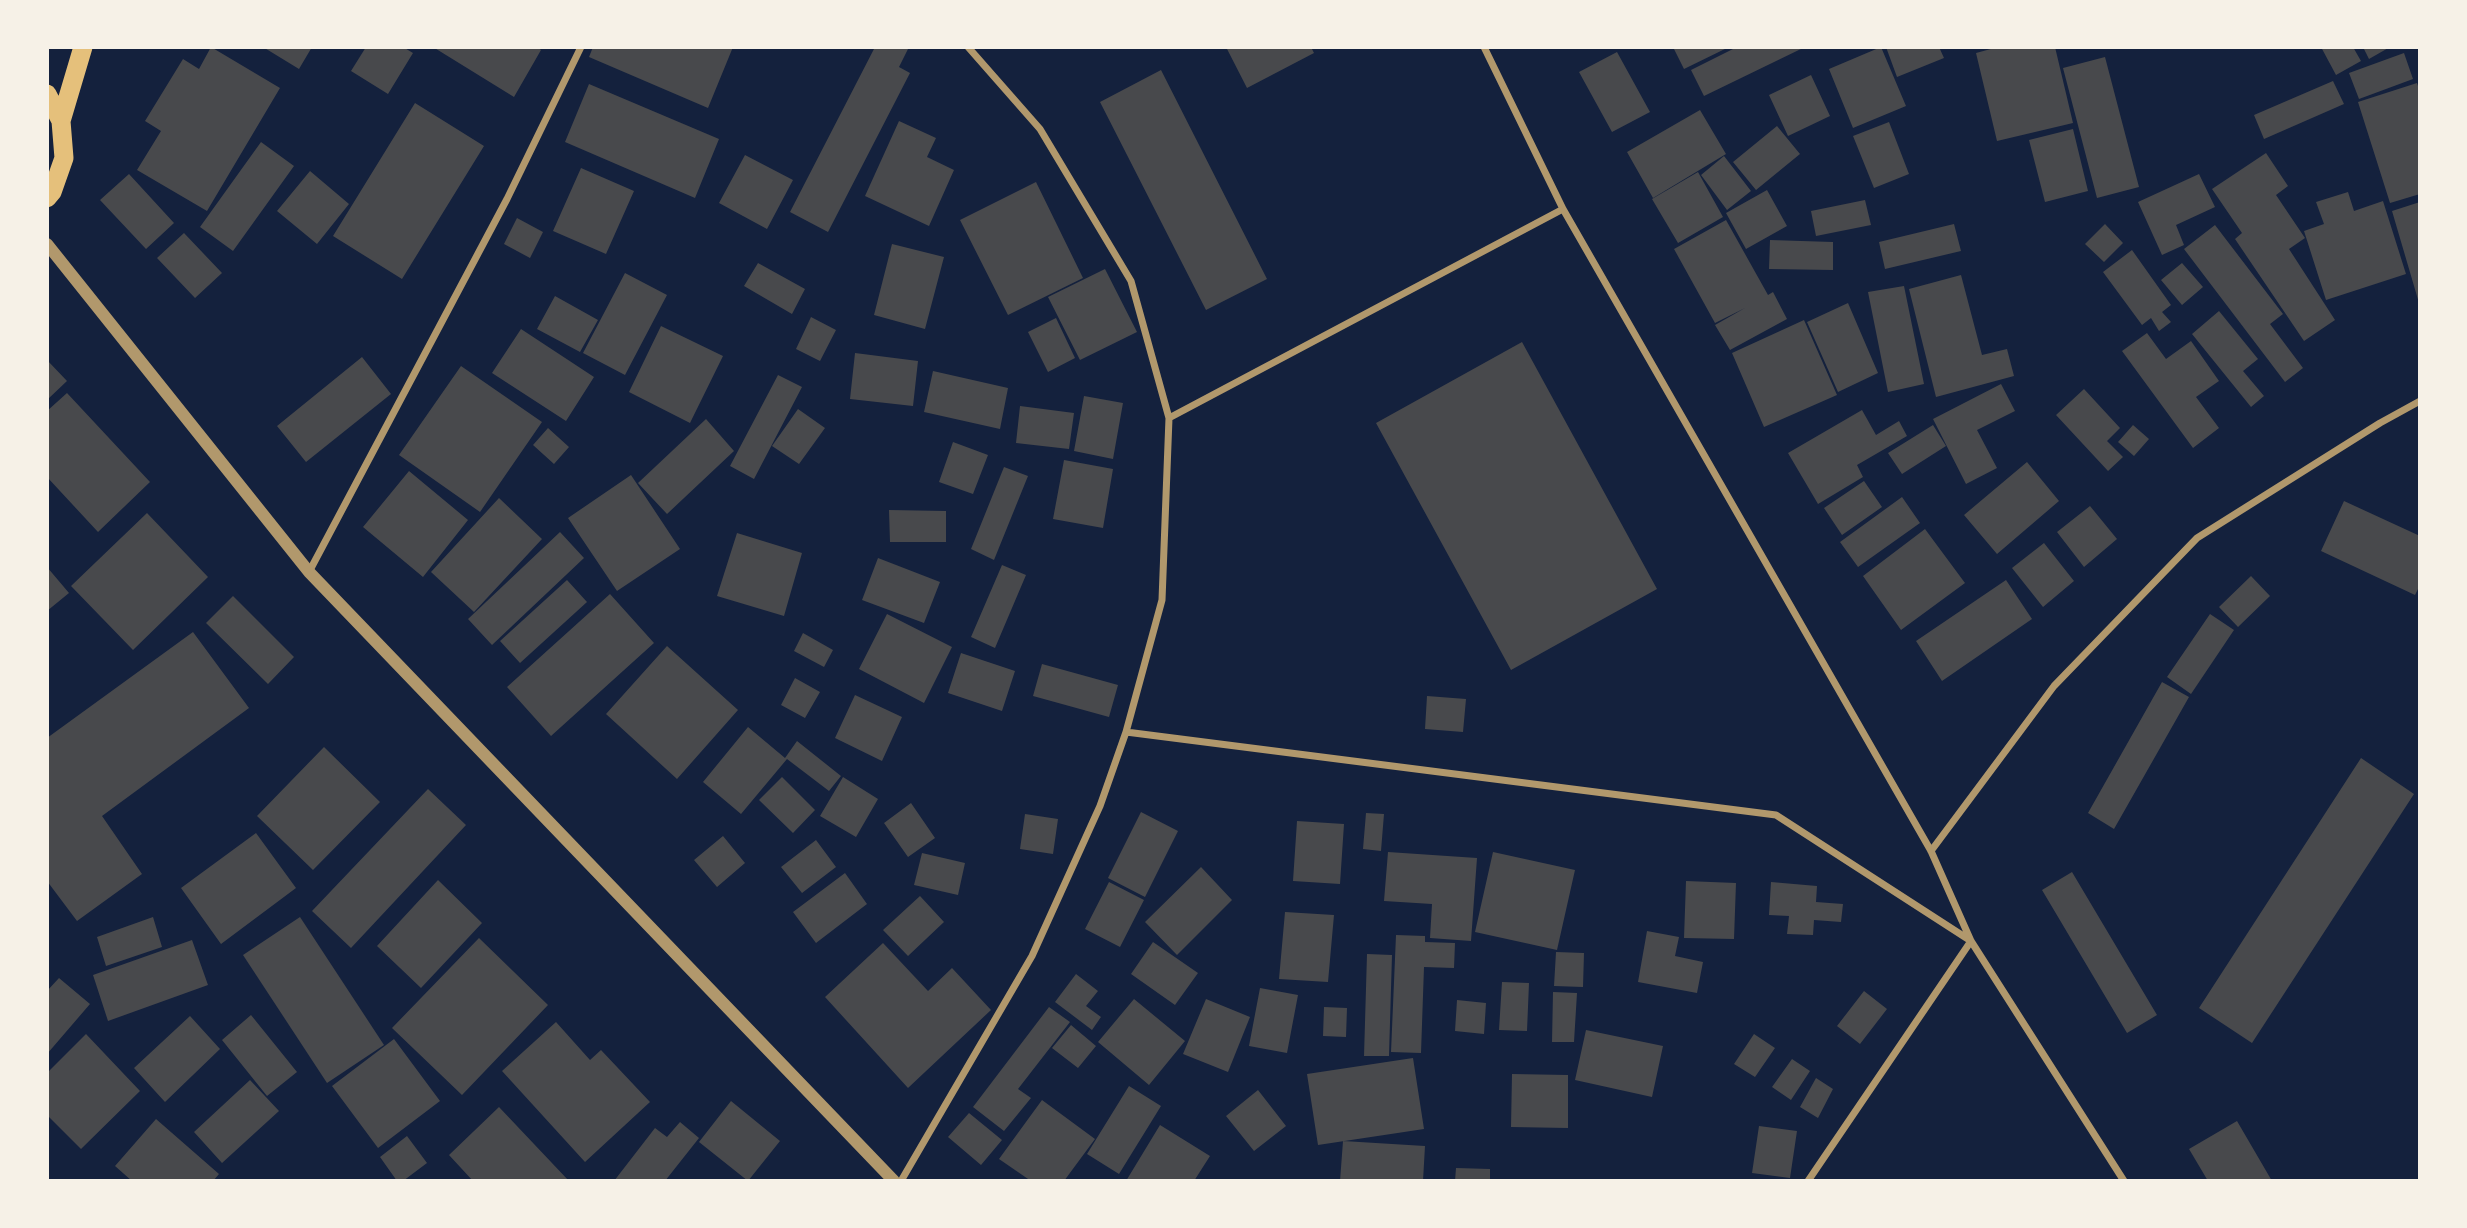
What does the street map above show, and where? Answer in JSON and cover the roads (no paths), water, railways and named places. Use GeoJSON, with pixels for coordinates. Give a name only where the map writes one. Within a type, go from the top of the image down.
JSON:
{"type":"FeatureCollection","features":[{"type":"Feature","properties":{"kind":"highway"},"geometry":{"type":"LineString","coordinates":[[47,198],[52,192],[64,158],[61,121],[83,47]]}},
{"type":"Feature","properties":{"kind":"highway"},"geometry":{"type":"LineString","coordinates":[[47,94],[61,121]]}},
{"type":"Feature","properties":{"kind":"street"},"geometry":{"type":"LineString","coordinates":[[309,572],[507,199],[581,47]]}},
{"type":"Feature","properties":{"kind":"street"},"geometry":{"type":"LineString","coordinates":[[901,1181],[1032,956],[1100,806],[1126,732],[1162,600],[1169,418],[1131,281],[1040,129],[968,47]]}},
{"type":"Feature","properties":{"kind":"street"},"geometry":{"type":"LineString","coordinates":[[1484,47],[1563,209],[1931,851],[1971,941],[2124,1181]]}},
{"type":"Feature","properties":{"kind":"street"},"geometry":{"type":"LineString","coordinates":[[1169,418],[1563,209]]}},
{"type":"Feature","properties":{"kind":"street"},"geometry":{"type":"LineString","coordinates":[[47,244],[309,572],[894,1181]]}},
{"type":"Feature","properties":{"kind":"street"},"geometry":{"type":"LineString","coordinates":[[1931,851],[2054,686],[2197,538],[2380,423],[2420,401]]}},
{"type":"Feature","properties":{"kind":"street"},"geometry":{"type":"LineString","coordinates":[[1126,732],[1776,815],[1971,941]]}},
{"type":"Feature","properties":{"kind":"street"},"geometry":{"type":"LineString","coordinates":[[1808,1181],[1971,941]]}}]}
